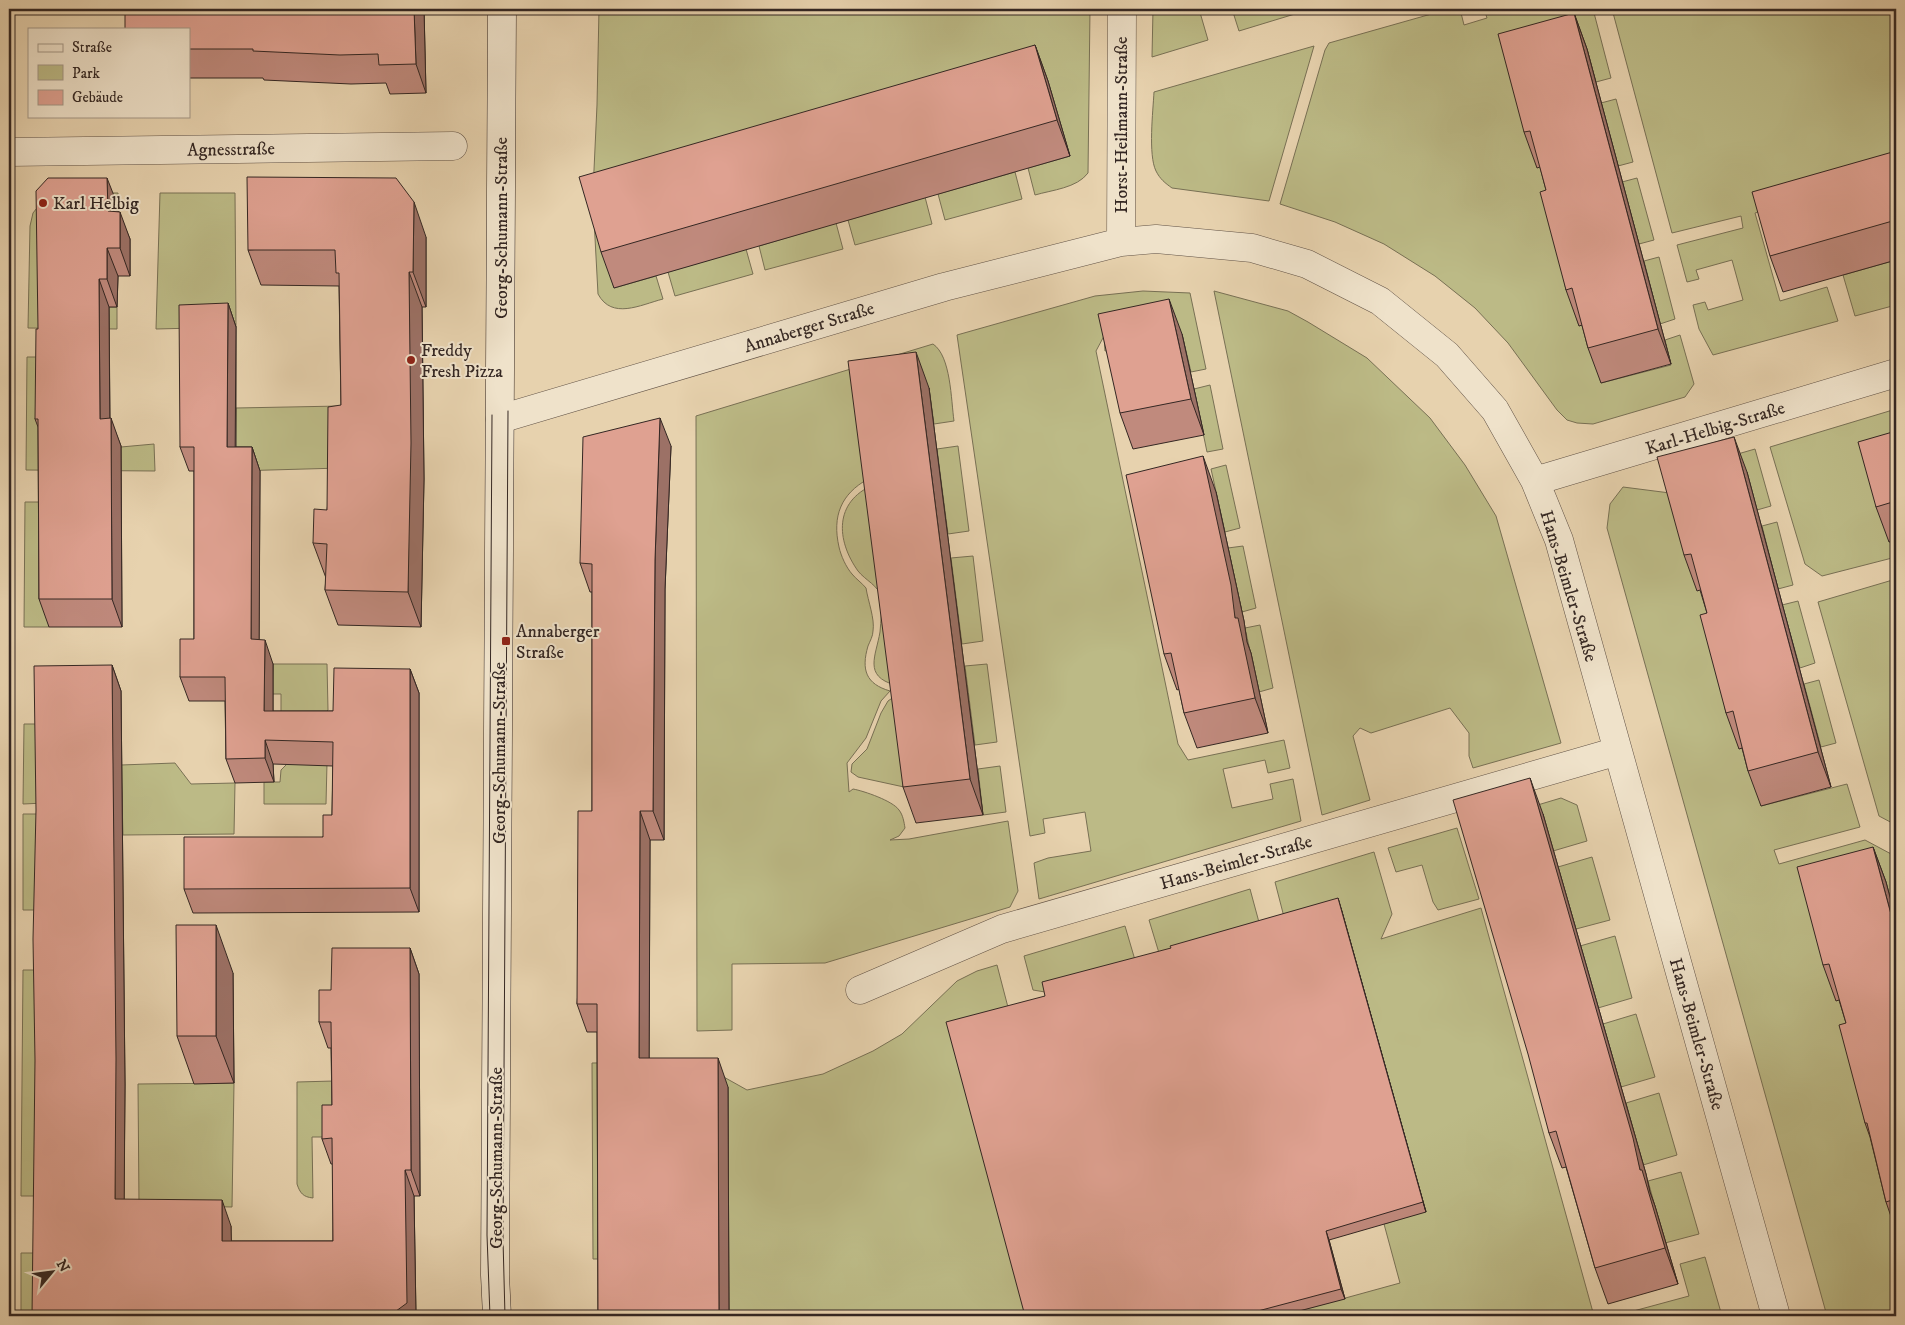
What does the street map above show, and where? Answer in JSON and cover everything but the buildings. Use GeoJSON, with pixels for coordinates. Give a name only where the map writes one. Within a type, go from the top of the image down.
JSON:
{"type":"FeatureCollection","features":[{"type":"Feature","properties":{"kind":"street","name":"Georg-Schumann-Straße"},"geometry":{"type":"LineString","coordinates":[[496,1316],[502,9]]}},
{"type":"Feature","properties":{"kind":"street","name":"Horst-Heilmann-Straße"},"geometry":{"type":"LineString","coordinates":[[1121,242],[1122,9]]}},
{"type":"Feature","properties":{"kind":"street","name":"Agnesstraße"},"geometry":{"type":"LineString","coordinates":[[9,152],[453,146]]}},
{"type":"Feature","properties":{"kind":"street","name":"Hans-Beimler-Straße"},"geometry":{"type":"LineString","coordinates":[[1121,242],[1156,239],[1252,248],[1307,264],[1380,301],[1447,355],[1495,410],[1535,482],[1559,540],[1776,1316]]}},
{"type":"Feature","properties":{"kind":"street","name":"Annaberger Straße"},"geometry":{"type":"LineString","coordinates":[[500,420],[944,287],[1121,242]]}},
{"type":"Feature","properties":{"kind":"street","name":"Karl-Helbig-Straße"},"geometry":{"type":"LineString","coordinates":[[1535,482],[1896,373]]}},
{"type":"Feature","properties":{"kind":"street","name":"Hans-Beimler-Straße"},"geometry":{"type":"LineString","coordinates":[[860,990],[1002,929],[1618,751]]}},
{"type":"Feature","properties":{"kind":"green space"},"geometry":{"type":"Polygon","coordinates":[[[599,9],[1090,9],[1088,173],[1071,185],[1035,195],[1028,168],[1070,156],[592,213],[599,9]]]}},
{"type":"Feature","properties":{"kind":"green space"},"geometry":{"type":"Polygon","coordinates":[[[1153,9],[1199,9],[1208,40],[1152,57],[1153,9]]]}},
{"type":"Feature","properties":{"kind":"green space"},"geometry":{"type":"Polygon","coordinates":[[[1232,9],[1308,9],[1308,10],[1239,31],[1232,9]]]}},
{"type":"Feature","properties":{"kind":"green space"},"geometry":{"type":"Polygon","coordinates":[[[1449,9],[1460,9],[1464,25],[1487,18],[1484,9],[1593,9],[1611,78],[1596,82],[1587,49],[1543,166],[1573,307],[1579,326],[1585,324],[1601,383],[1671,365],[1665,340],[1680,335],[1694,384],[1685,397],[1593,424],[1567,420],[1557,410],[1508,343],[1475,308],[1435,276],[1384,244],[1335,222],[1280,204],[1325,50],[1329,43],[1449,9]]]}},
{"type":"Feature","properties":{"kind":"green space"},"geometry":{"type":"Polygon","coordinates":[[[1612,9],[1896,9],[1896,172],[1755,213],[1780,301],[1827,287],[1838,321],[1713,355],[1699,329],[1693,305],[1705,302],[1708,310],[1743,300],[1732,260],[1696,270],[1699,279],[1687,282],[1677,245],[1743,228],[1741,216],[1672,233],[1612,9]]]}},
{"type":"Feature","properties":{"kind":"green space"},"geometry":{"type":"Polygon","coordinates":[[[1314,46],[1269,201],[1172,188],[1161,179],[1156,171],[1152,155],[1154,92],[1314,46]]]}},
{"type":"Feature","properties":{"kind":"green space"},"geometry":{"type":"Polygon","coordinates":[[[1616,99],[1633,162],[1618,166],[1601,103],[1616,99]]]}},
{"type":"Feature","properties":{"kind":"green space"},"geometry":{"type":"Polygon","coordinates":[[[1015,172],[1022,199],[945,220],[938,194],[1015,172]]]}},
{"type":"Feature","properties":{"kind":"green space"},"geometry":{"type":"Polygon","coordinates":[[[1637,178],[1654,240],[1639,244],[1622,182],[1637,178]]]}},
{"type":"Feature","properties":{"kind":"green space"},"geometry":{"type":"Polygon","coordinates":[[[92,193],[118,193],[118,206],[48,307],[117,307],[117,329],[28,328],[30,226],[33,213],[40,204],[92,193]]]}},
{"type":"Feature","properties":{"kind":"green space"},"geometry":{"type":"Polygon","coordinates":[[[160,193],[235,193],[236,327],[156,329],[160,193]]]}},
{"type":"Feature","properties":{"kind":"green space"},"geometry":{"type":"Polygon","coordinates":[[[925,197],[932,224],[855,245],[848,220],[925,197]]]}},
{"type":"Feature","properties":{"kind":"green space"},"geometry":{"type":"Polygon","coordinates":[[[594,219],[614,288],[656,276],[663,299],[636,307],[619,309],[611,307],[604,302],[598,294],[594,219]]]}},
{"type":"Feature","properties":{"kind":"green space"},"geometry":{"type":"Polygon","coordinates":[[[836,223],[843,249],[765,270],[759,246],[836,223]]]}},
{"type":"Feature","properties":{"kind":"green space"},"geometry":{"type":"Polygon","coordinates":[[[746,249],[753,274],[675,296],[668,272],[746,249]]]}},
{"type":"Feature","properties":{"kind":"green space"},"geometry":{"type":"Polygon","coordinates":[[[1659,257],[1675,319],[1660,324],[1644,261],[1659,257]]]}},
{"type":"Feature","properties":{"kind":"green space"},"geometry":{"type":"Polygon","coordinates":[[[1896,260],[1896,305],[1855,316],[1843,275],[1896,260]]]}},
{"type":"Feature","properties":{"kind":"green space"},"geometry":{"type":"Polygon","coordinates":[[[1143,291],[1190,293],[1206,369],[1191,372],[1182,334],[1105,351],[1104,336],[1096,351],[1178,744],[1188,760],[1284,740],[1290,768],[1268,773],[1265,760],[1223,769],[1232,808],[1273,799],[1270,784],[1293,779],[1301,821],[1039,899],[1034,863],[1048,858],[1091,851],[1085,812],[1043,819],[1045,833],[1030,836],[957,335],[1095,296],[1143,291]]]}},
{"type":"Feature","properties":{"kind":"green space"},"geometry":{"type":"Polygon","coordinates":[[[1214,291],[1288,311],[1308,322],[1367,358],[1430,418],[1465,465],[1496,516],[1561,743],[1473,768],[1469,756],[1469,733],[1450,708],[1371,733],[1360,728],[1353,736],[1370,800],[1322,815],[1214,291]]]}},
{"type":"Feature","properties":{"kind":"green space"},"geometry":{"type":"Polygon","coordinates":[[[933,344],[939,350],[947,368],[954,421],[934,424],[929,388],[868,479],[845,499],[838,516],[837,536],[841,554],[850,571],[866,588],[872,616],[873,633],[865,662],[867,675],[875,684],[890,691],[881,701],[866,738],[847,763],[849,792],[853,789],[871,794],[891,803],[899,810],[905,828],[899,836],[890,840],[909,839],[1008,821],[1018,891],[1010,907],[825,963],[732,964],[732,1030],[697,1031],[696,416],[933,344]]]}},
{"type":"Feature","properties":{"kind":"green space"},"geometry":{"type":"Polygon","coordinates":[[[27,357],[46,357],[110,448],[154,444],[155,471],[26,470],[27,357]]]}},
{"type":"Feature","properties":{"kind":"green space"},"geometry":{"type":"Polygon","coordinates":[[[1210,385],[1223,449],[1207,452],[1194,389],[1210,385]]]}},
{"type":"Feature","properties":{"kind":"green space"},"geometry":{"type":"Polygon","coordinates":[[[341,406],[341,468],[235,471],[236,408],[341,406]]]}},
{"type":"Feature","properties":{"kind":"green space"},"geometry":{"type":"Polygon","coordinates":[[[1896,409],[1896,470],[1889,542],[1896,540],[1896,557],[1822,576],[1805,564],[1770,447],[1896,409]]]}},
{"type":"Feature","properties":{"kind":"green space"},"geometry":{"type":"Polygon","coordinates":[[[958,446],[969,531],[948,534],[937,449],[958,446]]]}},
{"type":"Feature","properties":{"kind":"green space"},"geometry":{"type":"Polygon","coordinates":[[[1755,449],[1771,506],[1757,510],[1672,473],[1755,449]]]}},
{"type":"Feature","properties":{"kind":"green space"},"geometry":{"type":"Polygon","coordinates":[[[1226,465],[1240,528],[1225,532],[1211,469],[1226,465]]]}},
{"type":"Feature","properties":{"kind":"green space"},"geometry":{"type":"Polygon","coordinates":[[[873,485],[895,685],[885,681],[875,671],[874,664],[880,632],[880,593],[858,571],[846,547],[843,535],[845,512],[851,501],[860,492],[873,485]]]}},
{"type":"Feature","properties":{"kind":"green space"},"geometry":{"type":"Polygon","coordinates":[[[1623,487],[1670,493],[1703,589],[1739,749],[1746,747],[1761,806],[1847,784],[1860,827],[1774,850],[1779,864],[1865,840],[1893,855],[1896,865],[1896,920],[1842,999],[1896,1228],[1896,1316],[1827,1316],[1607,528],[1610,504],[1623,487]]]}},
{"type":"Feature","properties":{"kind":"green space"},"geometry":{"type":"Polygon","coordinates":[[[25,502],[49,502],[49,627],[24,627],[25,502]]]}},
{"type":"Feature","properties":{"kind":"green space"},"geometry":{"type":"Polygon","coordinates":[[[1777,522],[1793,585],[1778,589],[1762,526],[1777,522]]]}},
{"type":"Feature","properties":{"kind":"green space"},"geometry":{"type":"Polygon","coordinates":[[[1243,546],[1256,608],[1242,612],[1228,548],[1243,546]]]}},
{"type":"Feature","properties":{"kind":"green space"},"geometry":{"type":"Polygon","coordinates":[[[973,556],[983,641],[962,644],[951,558],[973,556]]]}},
{"type":"Feature","properties":{"kind":"green space"},"geometry":{"type":"Polygon","coordinates":[[[1896,579],[1896,825],[1879,816],[1818,602],[1896,579]]]}},
{"type":"Feature","properties":{"kind":"green space"},"geometry":{"type":"Polygon","coordinates":[[[1798,601],[1815,663],[1800,668],[1782,605],[1798,601]]]}},
{"type":"Feature","properties":{"kind":"green space"},"geometry":{"type":"Polygon","coordinates":[[[1260,625],[1273,688],[1259,692],[1245,628],[1260,625]]]}},
{"type":"Feature","properties":{"kind":"green space"},"geometry":{"type":"Polygon","coordinates":[[[273,664],[327,664],[328,710],[281,759],[281,694],[272,694],[273,664]]]}},
{"type":"Feature","properties":{"kind":"green space"},"geometry":{"type":"Polygon","coordinates":[[[987,664],[997,742],[975,745],[965,666],[987,664]]]}},
{"type":"Feature","properties":{"kind":"green space"},"geometry":{"type":"Polygon","coordinates":[[[1819,680],[1836,743],[1821,747],[1804,684],[1819,680]]]}},
{"type":"Feature","properties":{"kind":"green space"},"geometry":{"type":"Polygon","coordinates":[[[898,694],[904,787],[858,777],[851,772],[852,764],[867,749],[881,713],[888,701],[898,694]]]}},
{"type":"Feature","properties":{"kind":"green space"},"geometry":{"type":"Polygon","coordinates":[[[328,723],[326,804],[264,804],[264,782],[280,782],[281,770],[328,723]]]}},
{"type":"Feature","properties":{"kind":"green space"},"geometry":{"type":"Polygon","coordinates":[[[24,724],[44,724],[45,803],[23,804],[24,724]]]}},
{"type":"Feature","properties":{"kind":"green space"},"geometry":{"type":"Polygon","coordinates":[[[175,763],[191,784],[235,783],[234,834],[123,835],[121,765],[175,763]]]}},
{"type":"Feature","properties":{"kind":"green space"},"geometry":{"type":"Polygon","coordinates":[[[1000,766],[1006,812],[983,815],[978,769],[1000,766]]]}},
{"type":"Feature","properties":{"kind":"green space"},"geometry":{"type":"Polygon","coordinates":[[[1561,798],[1577,805],[1587,841],[1553,851],[1471,825],[1561,798]]]}},
{"type":"Feature","properties":{"kind":"green space"},"geometry":{"type":"Polygon","coordinates":[[[23,814],[45,814],[44,910],[23,910],[23,814]]]}},
{"type":"Feature","properties":{"kind":"green space"},"geometry":{"type":"Polygon","coordinates":[[[1457,828],[1479,899],[1438,910],[1433,902],[1422,865],[1396,872],[1388,848],[1457,828]]]}},
{"type":"Feature","properties":{"kind":"green space"},"geometry":{"type":"Polygon","coordinates":[[[1374,852],[1392,914],[1381,939],[1481,908],[1594,1316],[1280,1316],[1400,1283],[1384,1224],[1426,1211],[1284,917],[1275,882],[1374,852]]]}},
{"type":"Feature","properties":{"kind":"green space"},"geometry":{"type":"Polygon","coordinates":[[[1592,857],[1610,920],[1576,929],[1558,867],[1592,857]]]}},
{"type":"Feature","properties":{"kind":"green space"},"geometry":{"type":"Polygon","coordinates":[[[1250,889],[1260,926],[1159,953],[1149,920],[1250,889]]]}},
{"type":"Feature","properties":{"kind":"green space"},"geometry":{"type":"Polygon","coordinates":[[[1125,926],[1135,960],[1045,992],[1033,990],[1024,956],[1125,926]]]}},
{"type":"Feature","properties":{"kind":"green space"},"geometry":{"type":"Polygon","coordinates":[[[1615,936],[1632,998],[1598,1008],[1580,946],[1615,936]]]}},
{"type":"Feature","properties":{"kind":"green space"},"geometry":{"type":"Polygon","coordinates":[[[997,965],[1010,1015],[1026,1316],[729,1316],[615,1259],[593,1259],[592,1063],[697,1062],[747,1090],[823,1074],[873,1051],[902,1034],[957,981],[977,971],[997,965]]]}},
{"type":"Feature","properties":{"kind":"green space"},"geometry":{"type":"Polygon","coordinates":[[[23,970],[43,970],[44,1196],[21,1196],[23,970]]]}},
{"type":"Feature","properties":{"kind":"green space"},"geometry":{"type":"Polygon","coordinates":[[[1636,1014],[1655,1077],[1621,1087],[1603,1024],[1636,1014]]]}},
{"type":"Feature","properties":{"kind":"green space"},"geometry":{"type":"Polygon","coordinates":[[[334,1081],[334,1119],[324,1137],[312,1137],[313,1198],[307,1197],[302,1194],[297,1184],[297,1082],[334,1081]]]}},
{"type":"Feature","properties":{"kind":"green space"},"geometry":{"type":"Polygon","coordinates":[[[234,1083],[232,1207],[139,1205],[138,1084],[234,1083]]]}},
{"type":"Feature","properties":{"kind":"green space"},"geometry":{"type":"Polygon","coordinates":[[[1659,1093],[1677,1155],[1643,1165],[1626,1103],[1659,1093]]]}},
{"type":"Feature","properties":{"kind":"green space"},"geometry":{"type":"Polygon","coordinates":[[[1681,1172],[1699,1234],[1665,1243],[1648,1181],[1681,1172]]]}},
{"type":"Feature","properties":{"kind":"green space"},"geometry":{"type":"Polygon","coordinates":[[[21,1253],[42,1253],[42,1316],[21,1316],[21,1253]]]}},
{"type":"Feature","properties":{"kind":"green space"},"geometry":{"type":"Polygon","coordinates":[[[1705,1257],[1722,1316],[1615,1316],[1689,1296],[1680,1264],[1705,1257]]]}},
{"type":"Feature","properties":{"kind":"tram line"},"geometry":{"type":"LineString","coordinates":[[505,1316],[503,1239],[508,411]]}},
{"type":"Feature","properties":{"kind":"tram line"},"geometry":{"type":"LineString","coordinates":[[490,1316],[487,1235],[492,415]]}},
{"type":"Feature","properties":{"kind":"place","name":"Karl Helbig"},"geometry":{"type":"Point","coordinates":[43,203]}},
{"type":"Feature","properties":{"kind":"place","name":"Freddy Fresh Pizza"},"geometry":{"type":"Point","coordinates":[411,360]}},
{"type":"Feature","properties":{"kind":"place","name":"Annaberger Straße"},"geometry":{"type":"Point","coordinates":[506,641]}}]}
